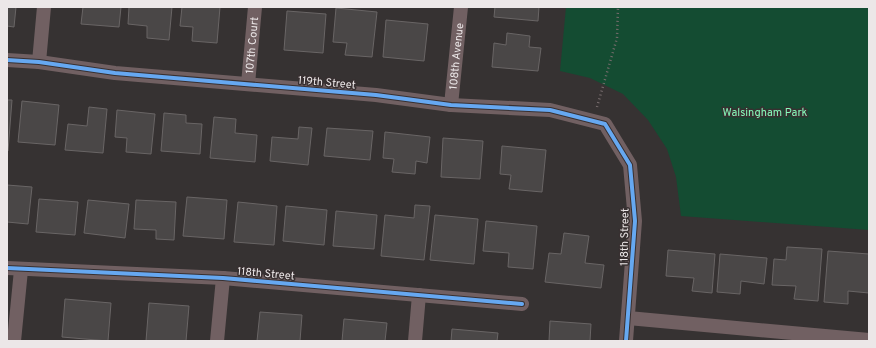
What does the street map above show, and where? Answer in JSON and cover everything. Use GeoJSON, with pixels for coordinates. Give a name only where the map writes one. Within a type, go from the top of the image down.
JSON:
{"type":"FeatureCollection","features":[{"type":"Feature","properties":{"kind":"street"},"geometry":{"type":"LineString","coordinates":[[39,62],[44,7]]}},
{"type":"Feature","properties":{"kind":"street","name":"107th Court"},"geometry":{"type":"LineString","coordinates":[[248,84],[255,7]]}},
{"type":"Feature","properties":{"kind":"street","name":"108th Avenue"},"geometry":{"type":"LineString","coordinates":[[451,105],[461,7]]}},
{"type":"Feature","properties":{"kind":"street","name":"119th Street"},"geometry":{"type":"LineString","coordinates":[[7,60],[39,62],[115,72],[376,95],[451,105],[550,110],[605,124],[625,157]]}},
{"type":"Feature","properties":{"kind":"street","name":"118th Street"},"geometry":{"type":"LineString","coordinates":[[625,157],[630,165],[635,221],[626,341]]}},
{"type":"Feature","properties":{"kind":"street"},"geometry":{"type":"LineString","coordinates":[[14,269],[14,341]]}},
{"type":"Feature","properties":{"kind":"street","name":"118th Street"},"geometry":{"type":"LineString","coordinates":[[14,269],[223,278],[522,304]]}},
{"type":"Feature","properties":{"kind":"street"},"geometry":{"type":"LineString","coordinates":[[217,341],[223,278]]}},
{"type":"Feature","properties":{"kind":"street"},"geometry":{"type":"LineString","coordinates":[[415,341],[419,295]]}},
{"type":"Feature","properties":{"kind":"street"},"geometry":{"type":"LineString","coordinates":[[628,318],[817,338],[869,340]]}},
{"type":"Feature","properties":{"kind":"path"},"geometry":{"type":"LineString","coordinates":[[593,121],[617,38],[618,7]]}},
{"type":"Feature","properties":{"kind":"green space","name":"Walsingham Park"},"geometry":{"type":"Polygon","coordinates":[[[566,7],[869,7],[869,230],[681,216],[676,177],[667,149],[648,120],[623,94],[590,78],[560,71],[566,7]]]}},
{"type":"Feature","properties":{"kind":"building"},"geometry":{"type":"Polygon","coordinates":[[[7,7],[16,7],[14,27],[7,26],[7,7]]]}},
{"type":"Feature","properties":{"kind":"building"},"geometry":{"type":"Polygon","coordinates":[[[83,7],[121,7],[119,27],[81,24],[83,7]]]}},
{"type":"Feature","properties":{"kind":"building"},"geometry":{"type":"Polygon","coordinates":[[[129,7],[172,7],[169,40],[147,38],[147,26],[128,24],[129,7]]]}},
{"type":"Feature","properties":{"kind":"building"},"geometry":{"type":"Polygon","coordinates":[[[182,7],[220,7],[217,43],[192,41],[193,27],[180,26],[182,7]]]}},
{"type":"Feature","properties":{"kind":"building"},"geometry":{"type":"Polygon","coordinates":[[[495,7],[539,7],[538,21],[494,17],[495,7]]]}},
{"type":"Feature","properties":{"kind":"building"},"geometry":{"type":"Polygon","coordinates":[[[336,8],[377,12],[372,57],[345,55],[347,43],[333,42],[336,8]]]}},
{"type":"Feature","properties":{"kind":"building"},"geometry":{"type":"Polygon","coordinates":[[[287,11],[326,14],[323,53],[284,50],[287,11]]]}},
{"type":"Feature","properties":{"kind":"building"},"geometry":{"type":"Polygon","coordinates":[[[386,20],[428,24],[424,61],[383,57],[386,20]]]}},
{"type":"Feature","properties":{"kind":"building"},"geometry":{"type":"Polygon","coordinates":[[[507,33],[530,36],[529,47],[541,48],[538,71],[492,67],[494,43],[506,45],[507,33]]]}},
{"type":"Feature","properties":{"kind":"building"},"geometry":{"type":"Polygon","coordinates":[[[7,100],[12,100],[8,151],[7,151],[7,100]]]}},
{"type":"Feature","properties":{"kind":"building"},"geometry":{"type":"Polygon","coordinates":[[[22,101],[59,105],[55,145],[18,142],[22,101]]]}},
{"type":"Feature","properties":{"kind":"building"},"geometry":{"type":"Polygon","coordinates":[[[89,107],[107,109],[103,153],[65,150],[68,124],[87,126],[89,107]]]}},
{"type":"Feature","properties":{"kind":"building"},"geometry":{"type":"Polygon","coordinates":[[[117,110],[155,114],[151,154],[126,152],[127,138],[115,137],[117,110]]]}},
{"type":"Feature","properties":{"kind":"building"},"geometry":{"type":"Polygon","coordinates":[[[164,113],[186,115],[186,123],[202,124],[200,154],[161,151],[164,113]]]}},
{"type":"Feature","properties":{"kind":"building"},"geometry":{"type":"Polygon","coordinates":[[[214,117],[236,119],[235,133],[257,135],[255,162],[210,158],[214,117]]]}},
{"type":"Feature","properties":{"kind":"building"},"geometry":{"type":"Polygon","coordinates":[[[299,127],[312,128],[308,165],[270,161],[272,137],[298,139],[299,127]]]}},
{"type":"Feature","properties":{"kind":"building"},"geometry":{"type":"Polygon","coordinates":[[[327,128],[373,131],[370,160],[324,156],[327,128]]]}},
{"type":"Feature","properties":{"kind":"building"},"geometry":{"type":"Polygon","coordinates":[[[385,132],[430,137],[427,163],[416,161],[415,174],[392,172],[394,159],[383,158],[385,132]]]}},
{"type":"Feature","properties":{"kind":"building"},"geometry":{"type":"Polygon","coordinates":[[[443,138],[483,141],[480,179],[441,177],[443,138]]]}},
{"type":"Feature","properties":{"kind":"building"},"geometry":{"type":"Polygon","coordinates":[[[502,146],[546,150],[542,192],[509,189],[511,175],[500,174],[502,146]]]}},
{"type":"Feature","properties":{"kind":"building"},"geometry":{"type":"Polygon","coordinates":[[[7,185],[32,187],[28,224],[7,222],[7,185]]]}},
{"type":"Feature","properties":{"kind":"building"},"geometry":{"type":"Polygon","coordinates":[[[187,197],[227,200],[224,239],[183,236],[187,197]]]}},
{"type":"Feature","properties":{"kind":"building"},"geometry":{"type":"Polygon","coordinates":[[[39,199],[78,202],[75,235],[36,232],[39,199]]]}},
{"type":"Feature","properties":{"kind":"building"},"geometry":{"type":"Polygon","coordinates":[[[88,200],[129,204],[125,238],[84,233],[88,200]]]}},
{"type":"Feature","properties":{"kind":"building"},"geometry":{"type":"Polygon","coordinates":[[[136,200],[176,202],[174,240],[156,239],[156,230],[134,229],[136,200]]]}},
{"type":"Feature","properties":{"kind":"building"},"geometry":{"type":"Polygon","coordinates":[[[238,202],[277,206],[274,245],[234,242],[238,202]]]}},
{"type":"Feature","properties":{"kind":"building"},"geometry":{"type":"Polygon","coordinates":[[[415,205],[430,206],[424,260],[381,256],[385,215],[414,218],[415,205]]]}},
{"type":"Feature","properties":{"kind":"building"},"geometry":{"type":"Polygon","coordinates":[[[286,206],[327,210],[324,245],[283,241],[286,206]]]}},
{"type":"Feature","properties":{"kind":"building"},"geometry":{"type":"Polygon","coordinates":[[[336,211],[377,215],[374,249],[333,246],[336,211]]]}},
{"type":"Feature","properties":{"kind":"building"},"geometry":{"type":"Polygon","coordinates":[[[435,215],[478,219],[474,264],[430,260],[435,215]]]}},
{"type":"Feature","properties":{"kind":"building"},"geometry":{"type":"Polygon","coordinates":[[[486,221],[537,226],[533,269],[508,267],[509,253],[483,251],[486,221]]]}},
{"type":"Feature","properties":{"kind":"building"},"geometry":{"type":"Polygon","coordinates":[[[564,233],[589,236],[585,263],[604,265],[601,288],[545,282],[549,253],[561,254],[564,233]]]}},
{"type":"Feature","properties":{"kind":"building"},"geometry":{"type":"Polygon","coordinates":[[[787,247],[822,249],[818,301],[794,299],[796,286],[772,285],[774,259],[786,260],[787,247]]]}},
{"type":"Feature","properties":{"kind":"building"},"geometry":{"type":"Polygon","coordinates":[[[668,250],[715,254],[712,293],[692,291],[694,278],[666,276],[668,250]]]}},
{"type":"Feature","properties":{"kind":"building"},"geometry":{"type":"Polygon","coordinates":[[[828,251],[869,254],[869,293],[848,291],[848,304],[824,302],[828,251]]]}},
{"type":"Feature","properties":{"kind":"building"},"geometry":{"type":"Polygon","coordinates":[[[720,254],[767,258],[764,284],[741,281],[740,294],[717,292],[720,254]]]}},
{"type":"Feature","properties":{"kind":"building"},"geometry":{"type":"Polygon","coordinates":[[[65,299],[111,303],[108,341],[62,337],[65,299]]]}},
{"type":"Feature","properties":{"kind":"building"},"geometry":{"type":"Polygon","coordinates":[[[149,303],[189,306],[186,341],[146,341],[149,303]]]}},
{"type":"Feature","properties":{"kind":"building"},"geometry":{"type":"Polygon","coordinates":[[[260,312],[302,315],[300,341],[257,341],[260,312]]]}},
{"type":"Feature","properties":{"kind":"building"},"geometry":{"type":"Polygon","coordinates":[[[344,319],[387,323],[385,341],[342,341],[344,319]]]}},
{"type":"Feature","properties":{"kind":"building"},"geometry":{"type":"Polygon","coordinates":[[[550,321],[591,324],[590,341],[549,341],[550,321]]]}},
{"type":"Feature","properties":{"kind":"building"},"geometry":{"type":"Polygon","coordinates":[[[452,329],[498,333],[497,341],[451,341],[452,329]]]}},
{"type":"Feature","properties":{"kind":"cycle path"},"geometry":{"type":"LineString","coordinates":[[7,60],[39,62],[115,73],[376,95],[451,105],[550,110],[605,124],[630,165],[635,221],[626,341]]}},
{"type":"Feature","properties":{"kind":"cycle path"},"geometry":{"type":"LineString","coordinates":[[7,268],[223,278],[522,304]]}}]}
